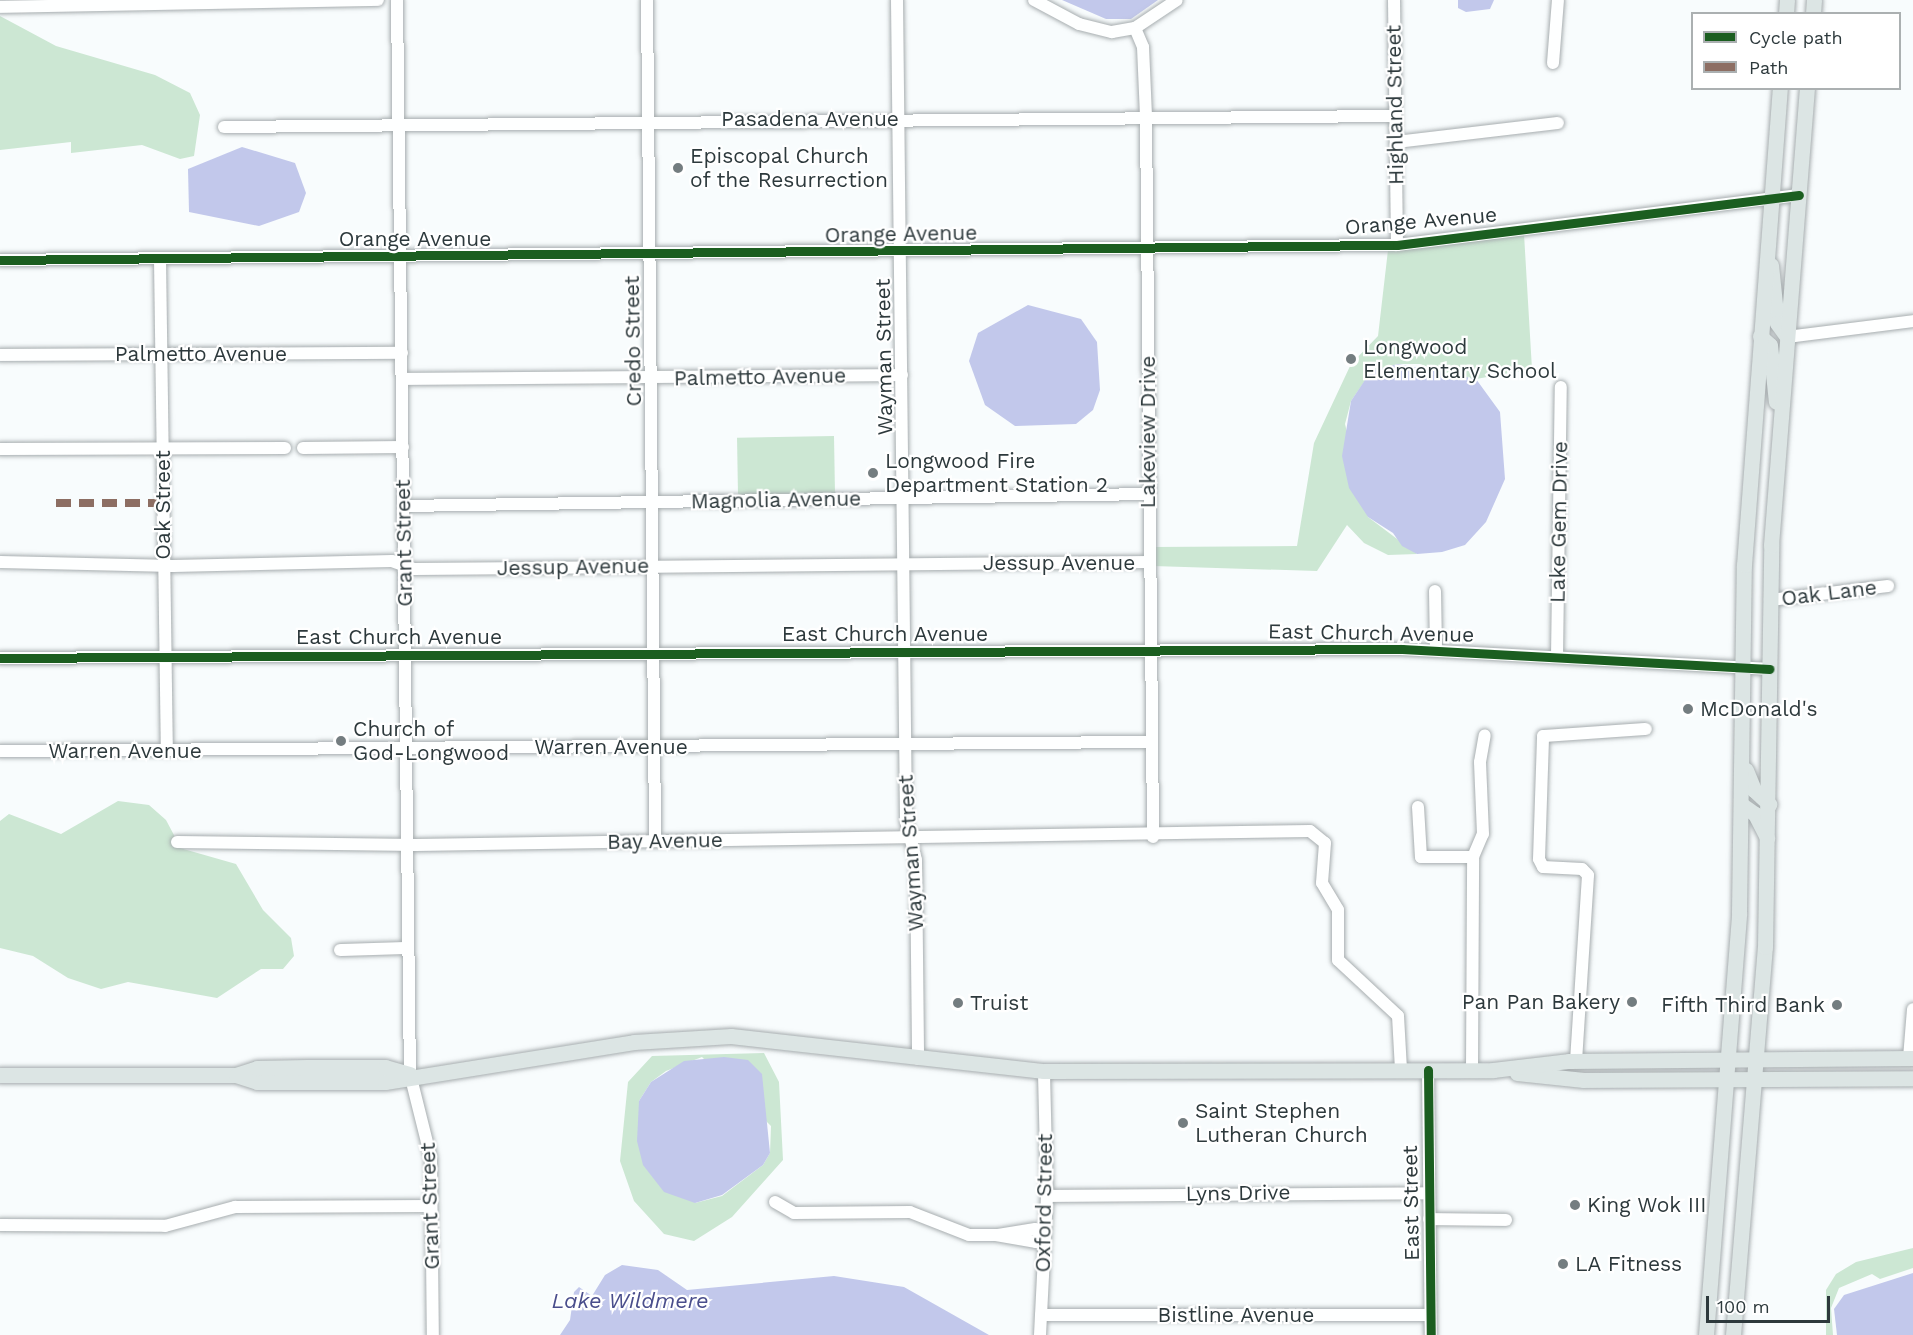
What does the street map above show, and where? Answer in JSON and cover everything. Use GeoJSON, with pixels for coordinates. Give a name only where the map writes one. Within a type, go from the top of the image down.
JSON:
{"type":"FeatureCollection","features":[{"type":"Feature","properties":{"kind":"main road"},"geometry":{"type":"LineString","coordinates":[[1706,1335],[1726,1078],[1742,805],[1742,667],[1760,336],[1780,90]]}},
{"type":"Feature","properties":{"kind":"main road"},"geometry":{"type":"LineString","coordinates":[[1733,1335],[1769,844],[1770,600],[1780,429],[1807,90]]}},
{"type":"Feature","properties":{"kind":"main road"},"geometry":{"type":"LineString","coordinates":[[1768,248],[1777,322],[1787,337]]}},
{"type":"Feature","properties":{"kind":"main road"},"geometry":{"type":"LineString","coordinates":[[1760,336],[1770,345],[1780,429]]}},
{"type":"Feature","properties":{"kind":"main road"},"geometry":{"type":"LineString","coordinates":[[1742,759],[1754,790],[1769,804]]}},
{"type":"Feature","properties":{"kind":"main road"},"geometry":{"type":"LineString","coordinates":[[1742,805],[1755,814],[1769,844]]}},
{"type":"Feature","properties":{"kind":"main road"},"geometry":{"type":"LineString","coordinates":[[0,1075],[236,1075],[257,1068],[337,1067],[385,1067],[410,1074],[700,1036],[792,1038],[918,1059],[1044,1071],[1493,1070],[1576,1060],[1911,1058]]}},
{"type":"Feature","properties":{"kind":"main road"},"geometry":{"type":"LineString","coordinates":[[1493,1070],[1567,1080],[1913,1078]]}},
{"type":"Feature","properties":{"kind":"street"},"geometry":{"type":"LineString","coordinates":[[0,7],[378,0]]}},
{"type":"Feature","properties":{"kind":"street","name":"Grant Street"},"geometry":{"type":"LineString","coordinates":[[397,0],[410,1074],[429,1139],[433,1335]]}},
{"type":"Feature","properties":{"kind":"street","name":"Credo Street"},"geometry":{"type":"LineString","coordinates":[[647,0],[656,841]]}},
{"type":"Feature","properties":{"kind":"street","name":"Wayman Street"},"geometry":{"type":"LineString","coordinates":[[897,0],[906,821],[912,839],[918,1059]]}},
{"type":"Feature","properties":{"kind":"street"},"geometry":{"type":"LineString","coordinates":[[1034,0],[1096,30],[1135,28],[1177,0]]}},
{"type":"Feature","properties":{"kind":"street","name":"Highland Street"},"geometry":{"type":"LineString","coordinates":[[1394,0],[1397,245]]}},
{"type":"Feature","properties":{"kind":"street"},"geometry":{"type":"LineString","coordinates":[[1553,63],[1558,0]]}},
{"type":"Feature","properties":{"kind":"street","name":"Lakeview Drive"},"geometry":{"type":"LineString","coordinates":[[1135,28],[1143,47],[1146,116],[1153,837]]}},
{"type":"Feature","properties":{"kind":"street","name":"Pasadena Avenue"},"geometry":{"type":"LineString","coordinates":[[224,127],[1146,116],[1395,116]]}},
{"type":"Feature","properties":{"kind":"street"},"geometry":{"type":"LineString","coordinates":[[1396,142],[1558,123]]}},
{"type":"Feature","properties":{"kind":"street","name":"Orange Avenue"},"geometry":{"type":"LineString","coordinates":[[0,260],[650,256],[1397,245],[1799,195]]}},
{"type":"Feature","properties":{"kind":"street","name":"Oak Street"},"geometry":{"type":"LineString","coordinates":[[160,259],[167,751]]}},
{"type":"Feature","properties":{"kind":"street"},"geometry":{"type":"LineString","coordinates":[[1787,337],[1913,321]]}},
{"type":"Feature","properties":{"kind":"street","name":"Palmetto Avenue"},"geometry":{"type":"LineString","coordinates":[[0,355],[402,352]]}},
{"type":"Feature","properties":{"kind":"street","name":"Palmetto Avenue"},"geometry":{"type":"LineString","coordinates":[[402,379],[902,375]]}},
{"type":"Feature","properties":{"kind":"street","name":"Lake Gem Drive"},"geometry":{"type":"LineString","coordinates":[[1557,657],[1562,387]]}},
{"type":"Feature","properties":{"kind":"street"},"geometry":{"type":"LineString","coordinates":[[303,448],[403,447]]}},
{"type":"Feature","properties":{"kind":"street"},"geometry":{"type":"LineString","coordinates":[[0,449],[285,448]]}},
{"type":"Feature","properties":{"kind":"street","name":"Magnolia Avenue"},"geometry":{"type":"LineString","coordinates":[[403,506],[1148,494]]}},
{"type":"Feature","properties":{"kind":"street","name":"Jessup Avenue"},"geometry":{"type":"LineString","coordinates":[[0,562],[652,567],[1149,562]]}},
{"type":"Feature","properties":{"kind":"street","name":"Oak Lane"},"geometry":{"type":"LineString","coordinates":[[1770,600],[1888,586]]}},
{"type":"Feature","properties":{"kind":"street"},"geometry":{"type":"LineString","coordinates":[[1435,591],[1436,650]]}},
{"type":"Feature","properties":{"kind":"street","name":"East Church Avenue"},"geometry":{"type":"LineString","coordinates":[[0,658],[1436,650],[1769,669]]}},
{"type":"Feature","properties":{"kind":"street"},"geometry":{"type":"LineString","coordinates":[[1576,1060],[1588,875],[1582,869],[1543,867],[1539,859],[1543,736],[1646,729]]}},
{"type":"Feature","properties":{"kind":"street"},"geometry":{"type":"LineString","coordinates":[[1472,1070],[1473,857],[1483,834],[1480,762],[1485,735]]}},
{"type":"Feature","properties":{"kind":"street","name":"Warren Avenue"},"geometry":{"type":"LineString","coordinates":[[0,751],[1151,742]]}},
{"type":"Feature","properties":{"kind":"street"},"geometry":{"type":"LineString","coordinates":[[1418,807],[1421,857],[1473,857]]}},
{"type":"Feature","properties":{"kind":"street","name":"Bay Avenue"},"geometry":{"type":"LineString","coordinates":[[177,842],[407,843],[1319,834],[1324,843],[1322,883],[1338,910],[1338,960],[1398,1016],[1401,1070]]}},
{"type":"Feature","properties":{"kind":"street"},"geometry":{"type":"LineString","coordinates":[[340,950],[407,948]]}},
{"type":"Feature","properties":{"kind":"street"},"geometry":{"type":"LineString","coordinates":[[1911,1058],[1913,1009]]}},
{"type":"Feature","properties":{"kind":"street","name":"East Street"},"geometry":{"type":"LineString","coordinates":[[1428,1070],[1431,1335]]}},
{"type":"Feature","properties":{"kind":"street","name":"Oxford Street"},"geometry":{"type":"LineString","coordinates":[[1040,1335],[1043,1235],[1047,1196],[1044,1071]]}},
{"type":"Feature","properties":{"kind":"street","name":"Lyns Drive"},"geometry":{"type":"LineString","coordinates":[[1047,1196],[1429,1193]]}},
{"type":"Feature","properties":{"kind":"street"},"geometry":{"type":"LineString","coordinates":[[775,1202],[794,1213],[916,1213],[969,1235],[996,1235],[1035,1229],[1043,1235]]}},
{"type":"Feature","properties":{"kind":"street"},"geometry":{"type":"LineString","coordinates":[[0,1225],[165,1226],[235,1207],[431,1206]]}},
{"type":"Feature","properties":{"kind":"street"},"geometry":{"type":"LineString","coordinates":[[1429,1219],[1506,1220]]}},
{"type":"Feature","properties":{"kind":"street","name":"Bistline Avenue"},"geometry":{"type":"LineString","coordinates":[[1041,1315],[1430,1315]]}},
{"type":"Feature","properties":{"kind":"green space"},"geometry":{"type":"Polygon","coordinates":[[[0,16],[56,46],[155,75],[190,93],[200,115],[194,156],[180,159],[142,145],[71,153],[71,142],[0,150],[0,16]]]}},
{"type":"Feature","properties":{"kind":"green space"},"geometry":{"type":"Polygon","coordinates":[[[1524,234],[1532,369],[1465,381],[1420,364],[1398,364],[1371,372],[1351,401],[1345,424],[1368,517],[1417,554],[1388,555],[1364,543],[1347,525],[1317,571],[1153,566],[1153,547],[1297,546],[1314,443],[1351,364],[1378,336],[1388,250],[1524,234]]]}},
{"type":"Feature","properties":{"kind":"green space"},"geometry":{"type":"Polygon","coordinates":[[[834,436],[835,493],[738,495],[737,438],[834,436]]]}},
{"type":"Feature","properties":{"kind":"green space"},"geometry":{"type":"Polygon","coordinates":[[[118,801],[149,805],[166,820],[175,837],[173,846],[236,864],[263,910],[291,938],[294,956],[283,969],[261,969],[217,998],[128,982],[101,989],[68,978],[33,956],[0,948],[0,821],[9,814],[61,834],[118,801]]]}},
{"type":"Feature","properties":{"kind":"green space"},"geometry":{"type":"Polygon","coordinates":[[[764,1053],[779,1082],[783,1160],[732,1217],[694,1241],[664,1234],[634,1201],[620,1161],[628,1082],[652,1056],[764,1053]],[[702,1057],[666,1071],[651,1082],[639,1101],[695,1203],[722,1196],[763,1165],[770,1153],[771,1126],[702,1057]]]}},
{"type":"Feature","properties":{"kind":"green space"},"geometry":{"type":"Polygon","coordinates":[[[1913,1248],[1913,1268],[1880,1279],[1872,1274],[1839,1288],[1831,1308],[1833,1335],[1826,1335],[1826,1290],[1836,1274],[1856,1262],[1913,1248]]]}},
{"type":"Feature","properties":{"kind":"water"},"geometry":{"type":"Polygon","coordinates":[[[1062,0],[1158,0],[1131,19],[1106,19],[1062,0]]]}},
{"type":"Feature","properties":{"kind":"water"},"geometry":{"type":"Polygon","coordinates":[[[1458,0],[1494,0],[1490,9],[1466,12],[1458,8],[1458,0]]]}},
{"type":"Feature","properties":{"kind":"water"},"geometry":{"type":"Polygon","coordinates":[[[242,147],[295,163],[306,193],[299,212],[259,226],[189,212],[188,169],[242,147]]]}},
{"type":"Feature","properties":{"kind":"water"},"geometry":{"type":"Polygon","coordinates":[[[1028,305],[1081,319],[1097,342],[1100,390],[1093,410],[1076,424],[1015,426],[985,405],[969,361],[978,333],[1028,305]]]}},
{"type":"Feature","properties":{"kind":"water"},"geometry":{"type":"Polygon","coordinates":[[[1398,364],[1476,379],[1500,412],[1505,479],[1486,522],[1465,545],[1442,552],[1417,554],[1402,546],[1393,533],[1368,517],[1349,488],[1342,456],[1351,401],[1371,371],[1398,364]]]}},
{"type":"Feature","properties":{"kind":"water"},"geometry":{"type":"Polygon","coordinates":[[[724,1057],[748,1060],[762,1074],[770,1153],[763,1165],[722,1195],[695,1203],[664,1192],[643,1165],[637,1141],[639,1101],[651,1082],[684,1061],[724,1057]]]}},
{"type":"Feature","properties":{"kind":"water","name":"Lake Wildmere"},"geometry":{"type":"Polygon","coordinates":[[[622,1265],[658,1270],[687,1290],[834,1276],[904,1287],[989,1335],[560,1335],[570,1320],[574,1292],[579,1287],[592,1296],[605,1275],[622,1265]]]}},
{"type":"Feature","properties":{"kind":"water"},"geometry":{"type":"Polygon","coordinates":[[[1913,1273],[1913,1335],[1837,1335],[1834,1309],[1844,1295],[1913,1273]]]}},
{"type":"Feature","properties":{"kind":"marked path"},"geometry":{"type":"LineString","coordinates":[[56,503],[163,503]]}},
{"type":"Feature","properties":{"kind":"cycle path"},"geometry":{"type":"LineString","coordinates":[[0,260],[1397,245],[1799,195]]}},
{"type":"Feature","properties":{"kind":"cycle path"},"geometry":{"type":"LineString","coordinates":[[0,658],[1402,649],[1769,669]]}},
{"type":"Feature","properties":{"kind":"cycle path"},"geometry":{"type":"LineString","coordinates":[[1428,1070],[1431,1335]]}},
{"type":"Feature","properties":{"kind":"place","name":"Episcopal Church of the Resurrection"},"geometry":{"type":"Point","coordinates":[678,168]}},
{"type":"Feature","properties":{"kind":"place","name":"Longwood Elementary School"},"geometry":{"type":"Point","coordinates":[1351,359]}},
{"type":"Feature","properties":{"kind":"place","name":"Longwood Fire Department Station 2"},"geometry":{"type":"Point","coordinates":[873,473]}},
{"type":"Feature","properties":{"kind":"place","name":"McDonald's"},"geometry":{"type":"Point","coordinates":[1688,709]}},
{"type":"Feature","properties":{"kind":"place","name":"Church of God-Longwood"},"geometry":{"type":"Point","coordinates":[341,741]}},
{"type":"Feature","properties":{"kind":"place","name":"Pan Pan Bakery"},"geometry":{"type":"Point","coordinates":[1632,1002]}},
{"type":"Feature","properties":{"kind":"place","name":"Truist"},"geometry":{"type":"Point","coordinates":[958,1003]}},
{"type":"Feature","properties":{"kind":"place","name":"Fifth Third Bank"},"geometry":{"type":"Point","coordinates":[1837,1005]}},
{"type":"Feature","properties":{"kind":"place","name":"Saint Stephen Lutheran Church"},"geometry":{"type":"Point","coordinates":[1183,1123]}},
{"type":"Feature","properties":{"kind":"place","name":"King Wok III"},"geometry":{"type":"Point","coordinates":[1575,1205]}},
{"type":"Feature","properties":{"kind":"place","name":"LA Fitness"},"geometry":{"type":"Point","coordinates":[1563,1264]}}]}
